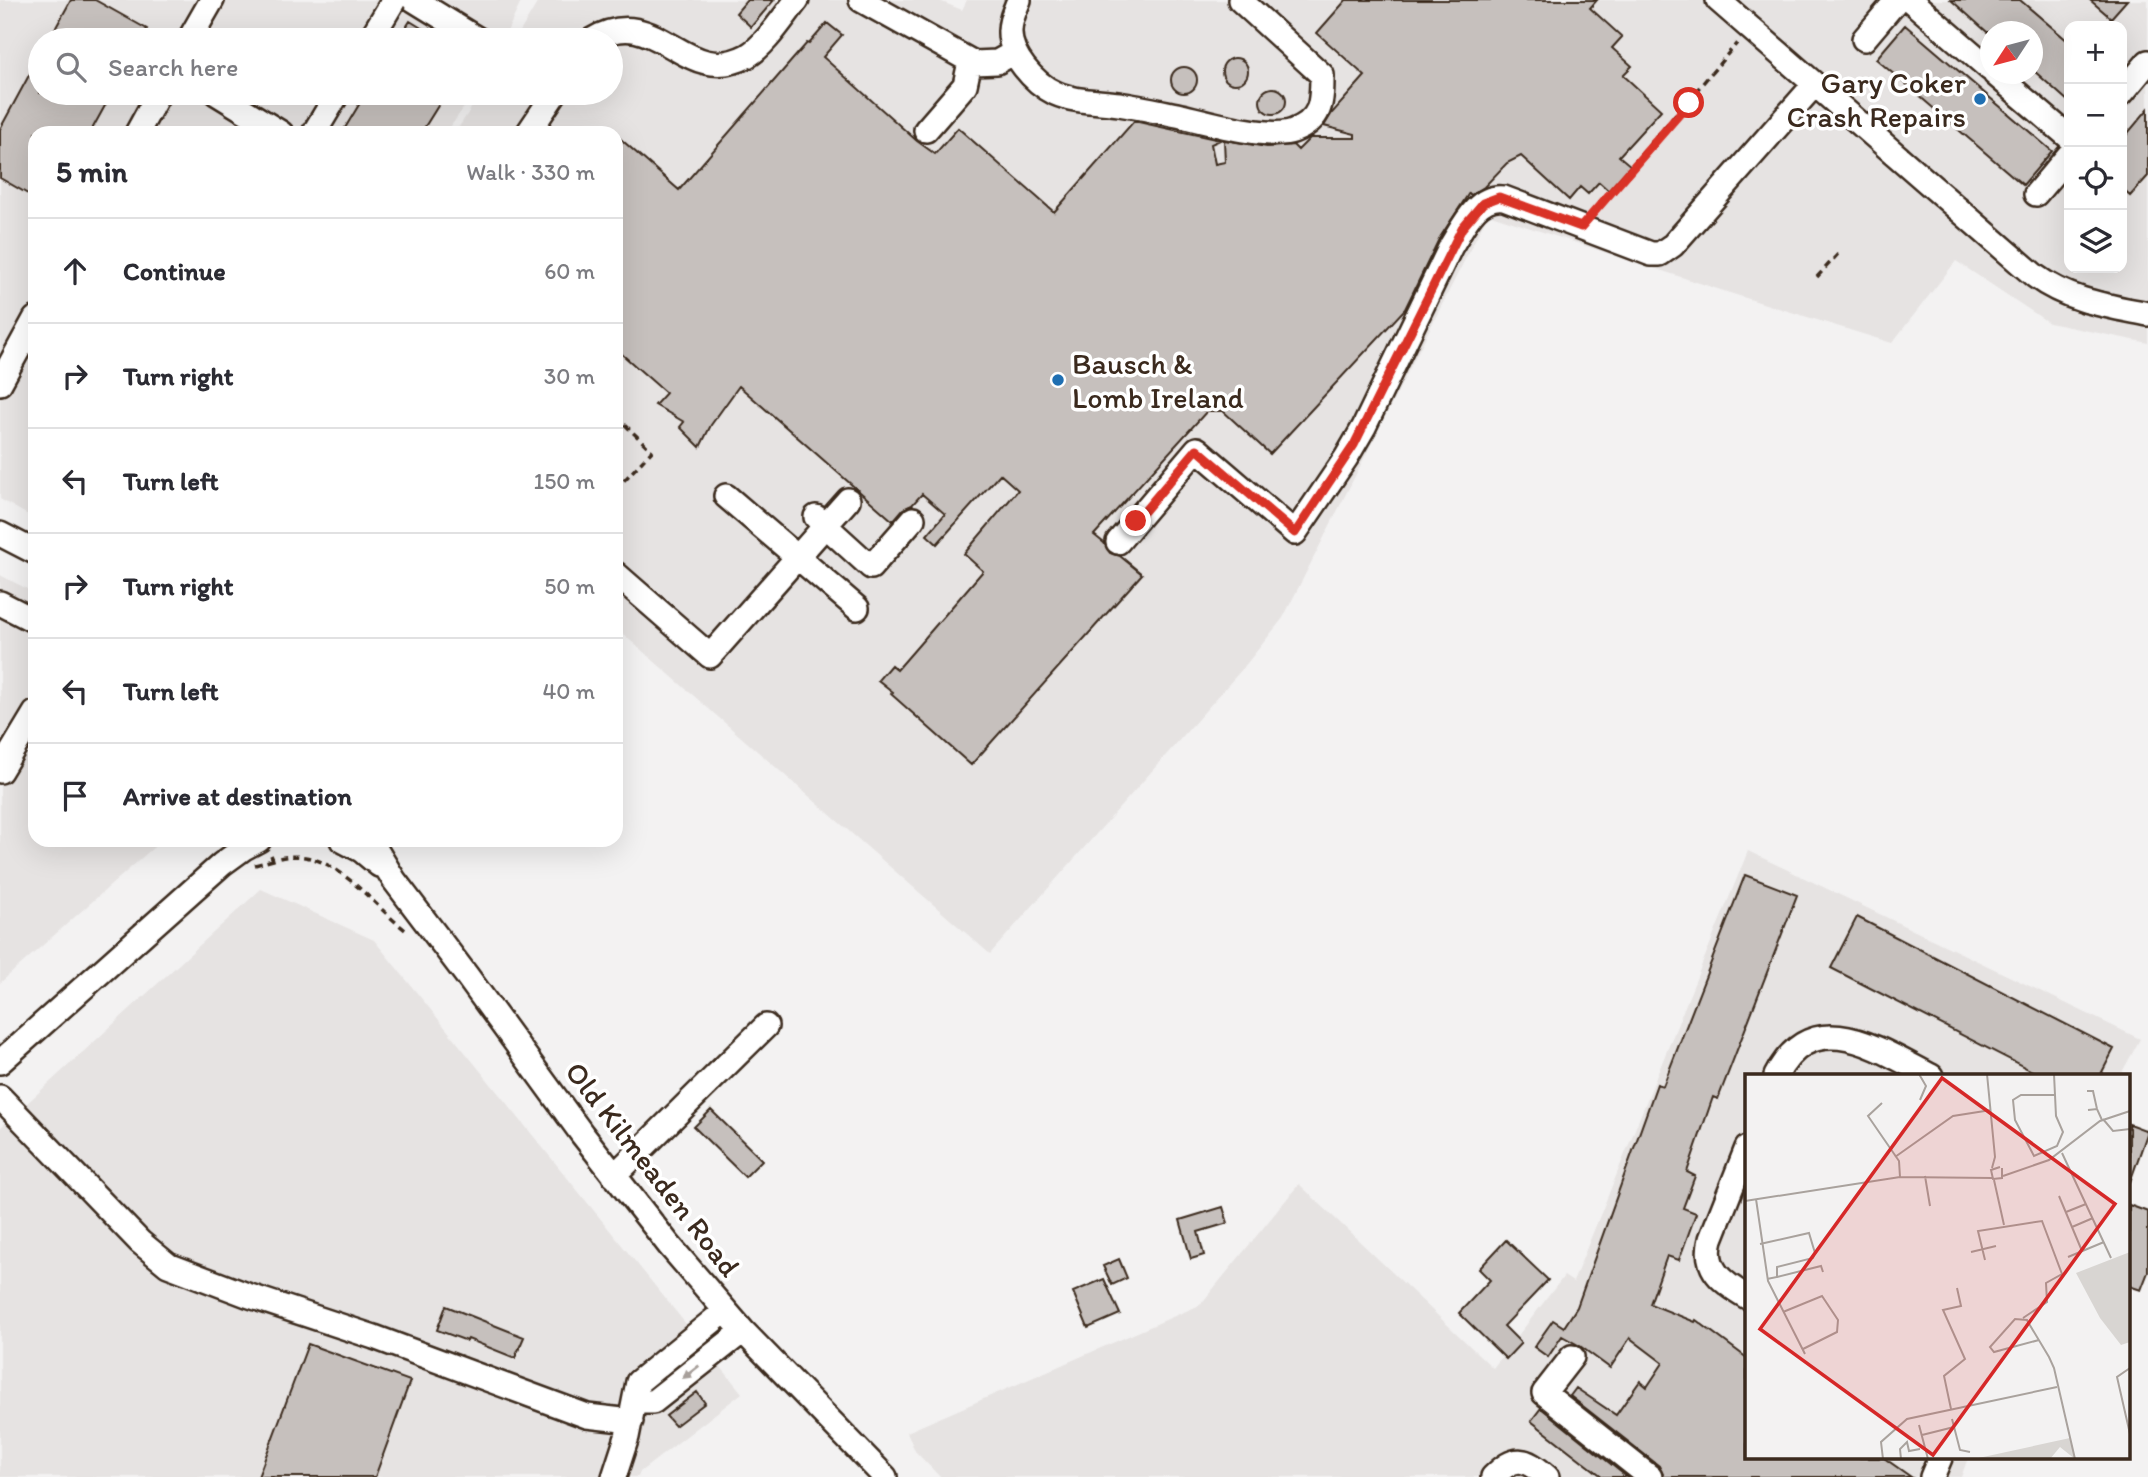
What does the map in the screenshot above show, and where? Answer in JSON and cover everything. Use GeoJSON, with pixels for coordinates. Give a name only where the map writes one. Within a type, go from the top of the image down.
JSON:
{"type":"FeatureCollection","features":[{"type":"Feature","properties":{"kind":"street"},"geometry":{"type":"LineString","coordinates":[[196,28],[212,0]]}},
{"type":"Feature","properties":{"kind":"street"},"geometry":{"type":"LineString","coordinates":[[377,28],[394,0]]}},
{"type":"Feature","properties":{"kind":"street"},"geometry":{"type":"LineString","coordinates":[[414,0],[460,28]]}},
{"type":"Feature","properties":{"kind":"street"},"geometry":{"type":"LineString","coordinates":[[661,16],[707,56],[726,62],[747,56],[756,50],[797,0]]}},
{"type":"Feature","properties":{"kind":"street"},"geometry":{"type":"LineString","coordinates":[[861,0],[970,62],[997,62],[1015,52]]}},
{"type":"Feature","properties":{"kind":"street"},"geometry":{"type":"LineString","coordinates":[[1019,0],[1010,30],[1015,52],[1043,85],[1068,97],[1130,106],[1265,133],[1291,132],[1311,122],[1322,103],[1322,75],[1240,0]]}},
{"type":"Feature","properties":{"kind":"street"},"geometry":{"type":"LineString","coordinates":[[1718,0],[1988,237],[2050,287],[2072,297],[2148,314]]}},
{"type":"Feature","properties":{"kind":"street"},"geometry":{"type":"LineString","coordinates":[[1864,38],[1897,0]]}},
{"type":"Feature","properties":{"kind":"street"},"geometry":{"type":"LineString","coordinates":[[1910,0],[1980,60]]}},
{"type":"Feature","properties":{"kind":"street"},"geometry":{"type":"LineString","coordinates":[[601,28],[614,13],[627,8]]}},
{"type":"Feature","properties":{"kind":"street"},"geometry":{"type":"LineString","coordinates":[[926,130],[965,85],[970,62]]}},
{"type":"Feature","properties":{"kind":"street"},"geometry":{"type":"LineString","coordinates":[[2127,87],[2148,62]]}},
{"type":"Feature","properties":{"kind":"street"},"geometry":{"type":"LineString","coordinates":[[2008,84],[2064,133]]}},
{"type":"Feature","properties":{"kind":"street"},"geometry":{"type":"LineString","coordinates":[[1118,542],[1197,449],[1295,533],[1354,445],[1451,247],[1476,209],[1486,201],[1499,197],[1658,255],[1665,252],[1814,85]]}},
{"type":"Feature","properties":{"kind":"street"},"geometry":{"type":"LineString","coordinates":[[141,126],[152,105]]}},
{"type":"Feature","properties":{"kind":"street"},"geometry":{"type":"LineString","coordinates":[[236,105],[270,126]]}},
{"type":"Feature","properties":{"kind":"street"},"geometry":{"type":"LineString","coordinates":[[318,126],[331,105]]}},
{"type":"Feature","properties":{"kind":"street"},"geometry":{"type":"LineString","coordinates":[[533,126],[547,105]]}},
{"type":"Feature","properties":{"kind":"street"},"geometry":{"type":"LineString","coordinates":[[2036,194],[2064,161]]}},
{"type":"Feature","properties":{"kind":"street"},"geometry":{"type":"LineString","coordinates":[[0,383],[28,332]]}},
{"type":"Feature","properties":{"kind":"street"},"geometry":{"type":"LineString","coordinates":[[726,496],[857,608]]}},
{"type":"Feature","properties":{"kind":"street"},"geometry":{"type":"LineString","coordinates":[[623,579],[710,656],[797,557],[821,522],[848,500]]}},
{"type":"Feature","properties":{"kind":"street"},"geometry":{"type":"LineString","coordinates":[[821,522],[872,567],[914,519]]}},
{"type":"Feature","properties":{"kind":"street"},"geometry":{"type":"LineString","coordinates":[[0,534],[28,548]]}},
{"type":"Feature","properties":{"kind":"street"},"geometry":{"type":"LineString","coordinates":[[0,603],[28,617]]}},
{"type":"Feature","properties":{"kind":"street"},"geometry":{"type":"LineString","coordinates":[[0,771],[28,725]]}},
{"type":"Feature","properties":{"kind":"street"},"geometry":{"type":"LineString","coordinates":[[222,864],[238,847]]}},
{"type":"Feature","properties":{"kind":"street"},"geometry":{"type":"LineString","coordinates":[[0,1062],[222,864],[246,847]]}},
{"type":"Feature","properties":{"kind":"street","name":"Old Kilmeaden Road"},"geometry":{"type":"LineString","coordinates":[[354,847],[370,856],[394,880]]}},
{"type":"Feature","properties":{"kind":"street","name":"Old Kilmeaden Road"},"geometry":{"type":"LineString","coordinates":[[374,847],[394,880],[614,1176],[743,1331],[885,1477]]}},
{"type":"Feature","properties":{"kind":"street"},"geometry":{"type":"LineString","coordinates":[[614,1176],[766,1026]]}},
{"type":"Feature","properties":{"kind":"street"},"geometry":{"type":"LineString","coordinates":[[1777,1074],[1787,1058],[1801,1046],[1818,1038],[1837,1036],[1871,1045],[1927,1074]]}},
{"type":"Feature","properties":{"kind":"street"},"geometry":{"type":"LineString","coordinates":[[0,1097],[140,1242],[168,1265],[247,1295],[374,1337],[587,1416],[633,1412],[653,1402],[743,1331]]}},
{"type":"Feature","properties":{"kind":"street"},"geometry":{"type":"LineString","coordinates":[[1745,1154],[1711,1239],[1709,1252],[1711,1266],[1719,1278],[1745,1296]]}},
{"type":"Feature","properties":{"kind":"street"},"geometry":{"type":"LineString","coordinates":[[614,1477],[633,1412],[638,1382],[725,1311]]}},
{"type":"Feature","properties":{"kind":"street"},"geometry":{"type":"LineString","coordinates":[[1572,1357],[1544,1393],[1650,1477]]}},
{"type":"Feature","properties":{"kind":"street"},"geometry":{"type":"LineString","coordinates":[[1493,1477],[1505,1466],[1519,1460],[1533,1465],[1547,1477]]}},
{"type":"Feature","properties":{"kind":"street"},"geometry":{"type":"LineString","coordinates":[[1932,1477],[1939,1460]]}},
{"type":"Feature","properties":{"kind":"path"},"geometry":{"type":"LineString","coordinates":[[1581,227],[1750,28]]}},
{"type":"Feature","properties":{"kind":"path"},"geometry":{"type":"LineString","coordinates":[[1818,277],[1838,254]]}},
{"type":"Feature","properties":{"kind":"path"},"geometry":{"type":"LineString","coordinates":[[623,423],[652,451],[623,482]]}},
{"type":"Feature","properties":{"kind":"path"},"geometry":{"type":"LineString","coordinates":[[264,847],[273,860]]}},
{"type":"Feature","properties":{"kind":"path"},"geometry":{"type":"LineString","coordinates":[[258,865],[301,856],[320,861],[338,870],[394,922]]}},
{"type":"Feature","properties":{"kind":"shaded area"},"geometry":{"type":"Polygon","coordinates":[[[0,0],[522,0],[509,28],[28,28],[28,105],[466,105],[451,126],[28,126],[28,515],[0,499],[0,0]]]}},
{"type":"Feature","properties":{"kind":"shaded area"},"geometry":{"type":"Polygon","coordinates":[[[539,0],[937,0],[962,10],[967,0],[2148,0],[2148,343],[2049,323],[1956,261],[1892,343],[1488,214],[1283,618],[1244,667],[990,954],[623,634],[623,126],[460,126],[473,105],[623,105],[623,28],[522,28],[539,0]]]}},
{"type":"Feature","properties":{"kind":"shaded area"},"geometry":{"type":"Polygon","coordinates":[[[0,575],[28,589],[28,847],[154,847],[0,983],[0,575]]]}},
{"type":"Feature","properties":{"kind":"shaded area"},"geometry":{"type":"Polygon","coordinates":[[[1748,851],[2140,1039],[2121,1074],[1745,1074],[1745,1460],[1967,1460],[1961,1477],[940,1477],[915,1451],[907,1432],[1200,1305],[1299,1184],[1493,1368],[1564,1276],[1573,1282],[1748,851]]]}},
{"type":"Feature","properties":{"kind":"shaded area"},"geometry":{"type":"Polygon","coordinates":[[[261,889],[374,940],[742,1393],[640,1472],[638,1477],[0,1477],[0,1128],[261,889]]]}},
{"type":"Feature","properties":{"kind":"building"},"geometry":{"type":"Polygon","coordinates":[[[71,0],[95,0],[145,28],[56,28],[71,0]]]}},
{"type":"Feature","properties":{"kind":"building"},"geometry":{"type":"Polygon","coordinates":[[[747,0],[774,0],[751,27],[736,13],[747,0]]]}},
{"type":"Feature","properties":{"kind":"building","name":"Bausch & Lomb Ireland"},"geometry":{"type":"Polygon","coordinates":[[[1346,0],[1597,0],[1590,8],[1622,37],[1612,48],[1632,66],[1623,75],[1661,110],[1619,156],[1631,166],[1609,191],[1599,182],[1588,194],[1580,187],[1569,200],[1521,156],[1507,163],[1484,187],[1471,195],[1469,193],[1439,239],[1405,309],[1270,454],[1223,411],[1207,411],[1094,535],[1104,543],[1110,553],[1120,556],[1142,574],[971,765],[878,680],[891,665],[897,670],[983,571],[964,554],[1018,490],[1000,474],[937,544],[927,535],[945,514],[922,494],[893,521],[739,386],[711,425],[700,447],[680,427],[684,422],[655,405],[666,393],[623,355],[623,141],[679,190],[827,23],[842,35],[823,57],[917,141],[935,154],[958,128],[1054,212],[1134,121],[1220,140],[1211,144],[1215,164],[1225,162],[1224,140],[1267,147],[1293,145],[1298,150],[1310,138],[1355,138],[1355,134],[1324,126],[1365,76],[1317,33],[1346,0]]]}},
{"type":"Feature","properties":{"kind":"building"},"geometry":{"type":"Polygon","coordinates":[[[1951,0],[2020,0],[2064,38],[2064,98],[2043,79],[2043,21],[1980,21],[1980,26],[1951,0]]]}},
{"type":"Feature","properties":{"kind":"building"},"geometry":{"type":"Polygon","coordinates":[[[2090,0],[2127,0],[2111,18],[2090,0]]]}},
{"type":"Feature","properties":{"kind":"building"},"geometry":{"type":"Polygon","coordinates":[[[410,21],[421,28],[406,28],[410,21]]]}},
{"type":"Feature","properties":{"kind":"building"},"geometry":{"type":"Polygon","coordinates":[[[1905,25],[2052,151],[2023,185],[1876,59],[1905,25]]]}},
{"type":"Feature","properties":{"kind":"building"},"geometry":{"type":"Polygon","coordinates":[[[1235,58],[1244,62],[1248,71],[1244,80],[1235,84],[1226,80],[1222,71],[1226,62],[1235,58]]]}},
{"type":"Feature","properties":{"kind":"building"},"geometry":{"type":"Polygon","coordinates":[[[1184,67],[1193,71],[1197,80],[1193,89],[1184,93],[1175,89],[1171,80],[1175,71],[1184,67]]]}},
{"type":"Feature","properties":{"kind":"building"},"geometry":{"type":"Polygon","coordinates":[[[28,77],[28,105],[105,105],[94,126],[28,126],[28,194],[0,178],[0,129],[28,77]]]}},
{"type":"Feature","properties":{"kind":"building"},"geometry":{"type":"Polygon","coordinates":[[[1273,88],[1282,92],[1286,101],[1282,110],[1273,114],[1264,110],[1260,101],[1264,92],[1273,88]]]}},
{"type":"Feature","properties":{"kind":"building"},"geometry":{"type":"Polygon","coordinates":[[[359,105],[438,105],[425,126],[346,126],[359,105]]]}},
{"type":"Feature","properties":{"kind":"building"},"geometry":{"type":"Polygon","coordinates":[[[2148,109],[2148,176],[2130,196],[2127,193],[2127,134],[2148,109]]]}},
{"type":"Feature","properties":{"kind":"building"},"geometry":{"type":"Polygon","coordinates":[[[1745,875],[1797,895],[1718,1099],[1713,1097],[1687,1172],[1695,1176],[1683,1208],[1696,1213],[1679,1260],[1667,1256],[1650,1304],[1695,1322],[1696,1320],[1745,1357],[1745,1460],[1887,1460],[1911,1477],[1664,1477],[1659,1466],[1570,1396],[1576,1388],[1616,1415],[1640,1381],[1647,1387],[1663,1363],[1630,1338],[1610,1368],[1562,1336],[1548,1357],[1534,1347],[1553,1320],[1564,1327],[1577,1307],[1657,1084],[1663,1086],[1745,875]]]}},
{"type":"Feature","properties":{"kind":"building"},"geometry":{"type":"Polygon","coordinates":[[[1857,917],[2114,1049],[2101,1074],[2038,1074],[1831,968],[1857,917]]]}},
{"type":"Feature","properties":{"kind":"building"},"geometry":{"type":"Polygon","coordinates":[[[711,1110],[762,1160],[745,1177],[694,1127],[711,1110]]]}},
{"type":"Feature","properties":{"kind":"building"},"geometry":{"type":"Polygon","coordinates":[[[2130,1124],[2148,1131],[2130,1182],[2130,1124]]]}},
{"type":"Feature","properties":{"kind":"building"},"geometry":{"type":"Polygon","coordinates":[[[2130,1205],[2148,1212],[2148,1272],[2141,1290],[2130,1286],[2130,1205]]]}},
{"type":"Feature","properties":{"kind":"building"},"geometry":{"type":"Polygon","coordinates":[[[1223,1207],[1228,1223],[1198,1232],[1204,1255],[1191,1259],[1180,1220],[1223,1207]]]}},
{"type":"Feature","properties":{"kind":"building"},"geometry":{"type":"Polygon","coordinates":[[[1506,1240],[1548,1280],[1504,1326],[1521,1343],[1506,1359],[1459,1313],[1490,1280],[1479,1269],[1506,1240]]]}},
{"type":"Feature","properties":{"kind":"building"},"geometry":{"type":"Polygon","coordinates":[[[1119,1259],[1127,1278],[1112,1285],[1103,1266],[1119,1259]]]}},
{"type":"Feature","properties":{"kind":"building"},"geometry":{"type":"Polygon","coordinates":[[[1104,1279],[1120,1314],[1088,1328],[1073,1292],[1104,1279]]]}},
{"type":"Feature","properties":{"kind":"building"},"geometry":{"type":"Polygon","coordinates":[[[446,1306],[524,1337],[515,1358],[437,1330],[446,1306]]]}},
{"type":"Feature","properties":{"kind":"building"},"geometry":{"type":"Polygon","coordinates":[[[308,1344],[410,1381],[375,1477],[258,1477],[308,1344]]]}},
{"type":"Feature","properties":{"kind":"building"},"geometry":{"type":"Polygon","coordinates":[[[697,1392],[705,1403],[675,1426],[666,1416],[697,1392]]]}},
{"type":"Feature","properties":{"kind":"building"},"geometry":{"type":"Polygon","coordinates":[[[1541,1408],[1627,1477],[1603,1477],[1531,1421],[1541,1408]]]}},
{"type":"Feature","properties":{"kind":"place","name":"Gary Coker Crash Repairs"},"geometry":{"type":"Point","coordinates":[1980,99]}},
{"type":"Feature","properties":{"kind":"place","name":"Bausch & Lomb Ireland"},"geometry":{"type":"Point","coordinates":[1058,380]}},
{"type":"Feature","properties":{"kind":"route"},"geometry":{"type":"LineString","coordinates":[[1136,521],[1197,449],[1295,533],[1354,445],[1451,247],[1476,209],[1486,201],[1499,197],[1581,227],[1689,103]]}}]}
